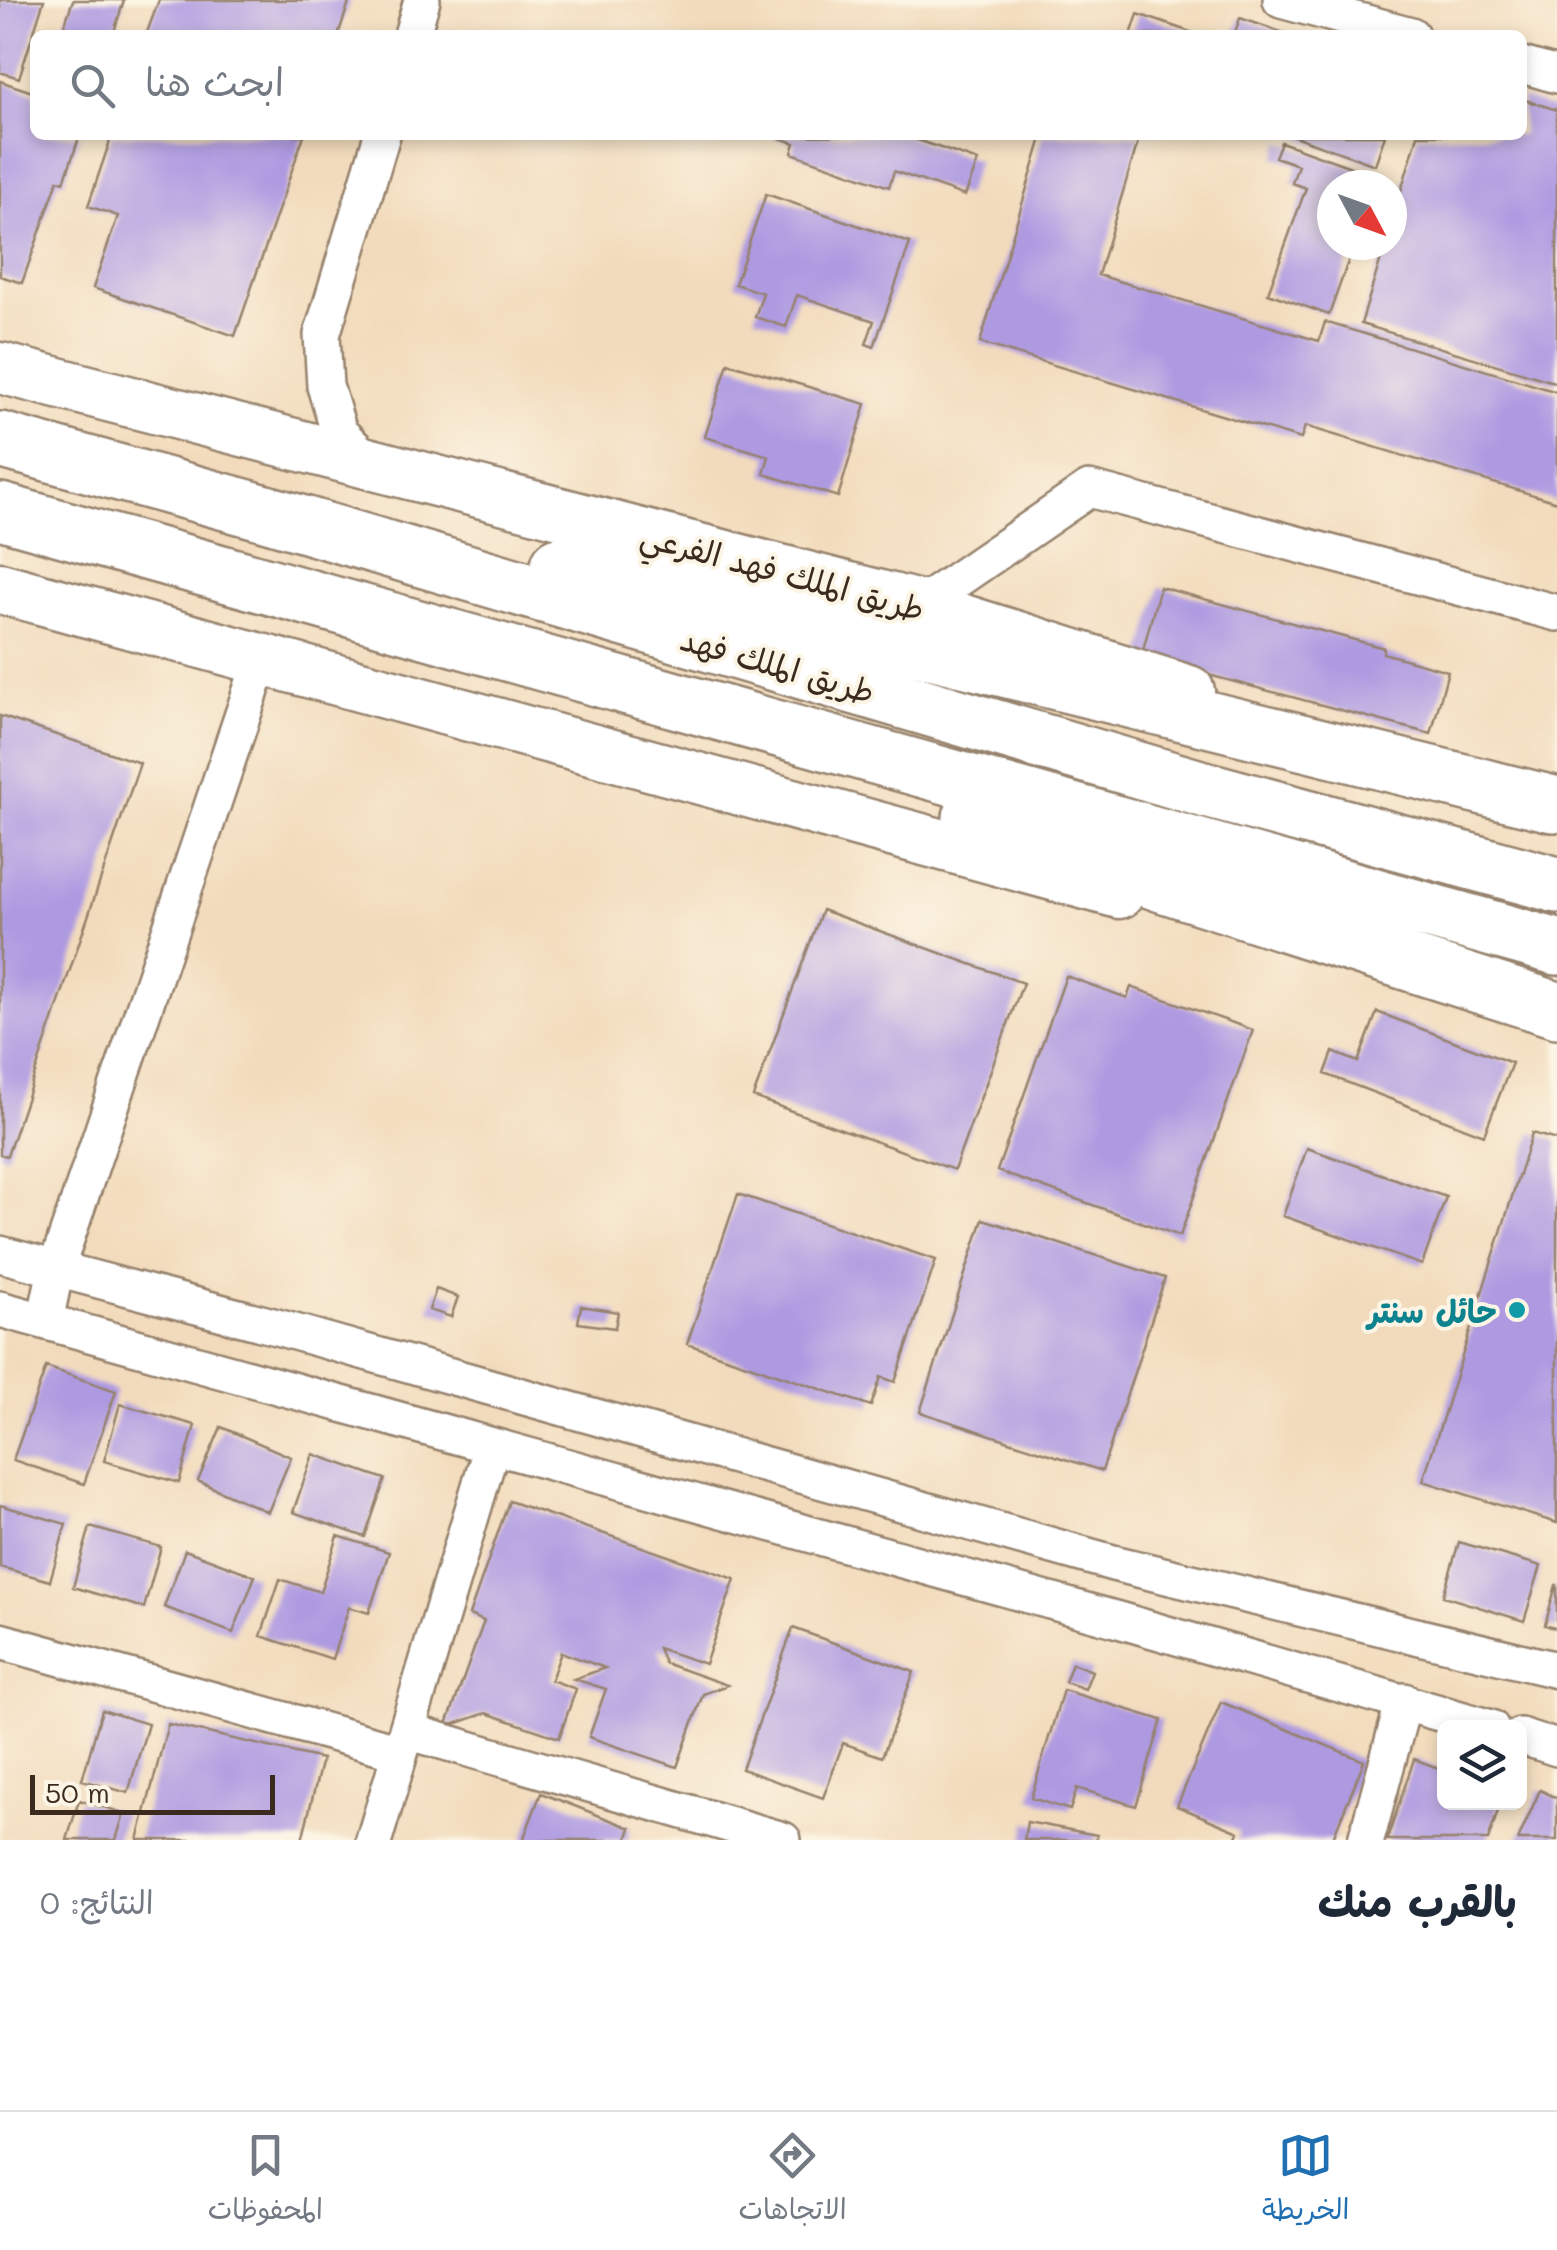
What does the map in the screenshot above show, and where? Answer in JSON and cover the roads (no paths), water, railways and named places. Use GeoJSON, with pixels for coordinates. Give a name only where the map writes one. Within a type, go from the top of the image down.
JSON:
{"type":"FeatureCollection","features":[{"type":"Feature","properties":{"kind":"highway","name":"طريق الملك فهد"},"geometry":{"type":"LineString","coordinates":[[0,440],[262,512],[1203,790],[1557,885]]}},
{"type":"Feature","properties":{"kind":"highway","name":"طريق الملك فهد"},"geometry":{"type":"LineString","coordinates":[[0,511],[1557,947]]}},
{"type":"Feature","properties":{"kind":"highway"},"geometry":{"type":"LineString","coordinates":[[262,512],[483,548],[740,604],[1555,805]]}},
{"type":"Feature","properties":{"kind":"highway"},"geometry":{"type":"LineString","coordinates":[[482,644],[1162,884],[1557,1011]]}},
{"type":"Feature","properties":{"kind":"main road","name":"طريق الملك فهد الفرعي"},"geometry":{"type":"LineString","coordinates":[[0,368],[919,606],[1555,805]]}},
{"type":"Feature","properties":{"kind":"main road"},"geometry":{"type":"LineString","coordinates":[[0,588],[1557,1011]]}},
{"type":"Feature","properties":{"kind":"street"},"geometry":{"type":"LineString","coordinates":[[413,30],[422,0]]}},
{"type":"Feature","properties":{"kind":"street"},"geometry":{"type":"LineString","coordinates":[[1281,0],[1392,30]]}},
{"type":"Feature","properties":{"kind":"street"},"geometry":{"type":"LineString","coordinates":[[1527,66],[1557,74]]}},
{"type":"Feature","properties":{"kind":"street"},"geometry":{"type":"LineString","coordinates":[[369,462],[339,432],[325,386],[322,335],[380,140]]}},
{"type":"Feature","properties":{"kind":"street"},"geometry":{"type":"LineString","coordinates":[[919,606],[1089,489],[1557,614]]}},
{"type":"Feature","properties":{"kind":"street"},"geometry":{"type":"LineString","coordinates":[[44,1322],[56,1269],[261,661]]}},
{"type":"Feature","properties":{"kind":"street"},"geometry":{"type":"LineString","coordinates":[[0,1254],[302,1334],[1113,1563],[1557,1670]]}},
{"type":"Feature","properties":{"kind":"street"},"geometry":{"type":"LineString","coordinates":[[0,1309],[1465,1720]]}},
{"type":"Feature","properties":{"kind":"street"},"geometry":{"type":"LineString","coordinates":[[374,1840],[492,1446]]}},
{"type":"Feature","properties":{"kind":"street"},"geometry":{"type":"LineString","coordinates":[[0,1641],[404,1741],[692,1828],[783,1840]]}},
{"type":"Feature","properties":{"kind":"street"},"geometry":{"type":"LineString","coordinates":[[1366,1840],[1404,1701]]}},
{"type":"Feature","properties":{"kind":"street"},"geometry":{"type":"LineString","coordinates":[[1527,1738],[1557,1748]]}},
{"type":"Feature","properties":{"kind":"place","name":"حائل سنتر"},"geometry":{"type":"Point","coordinates":[1517,1310]}}]}
